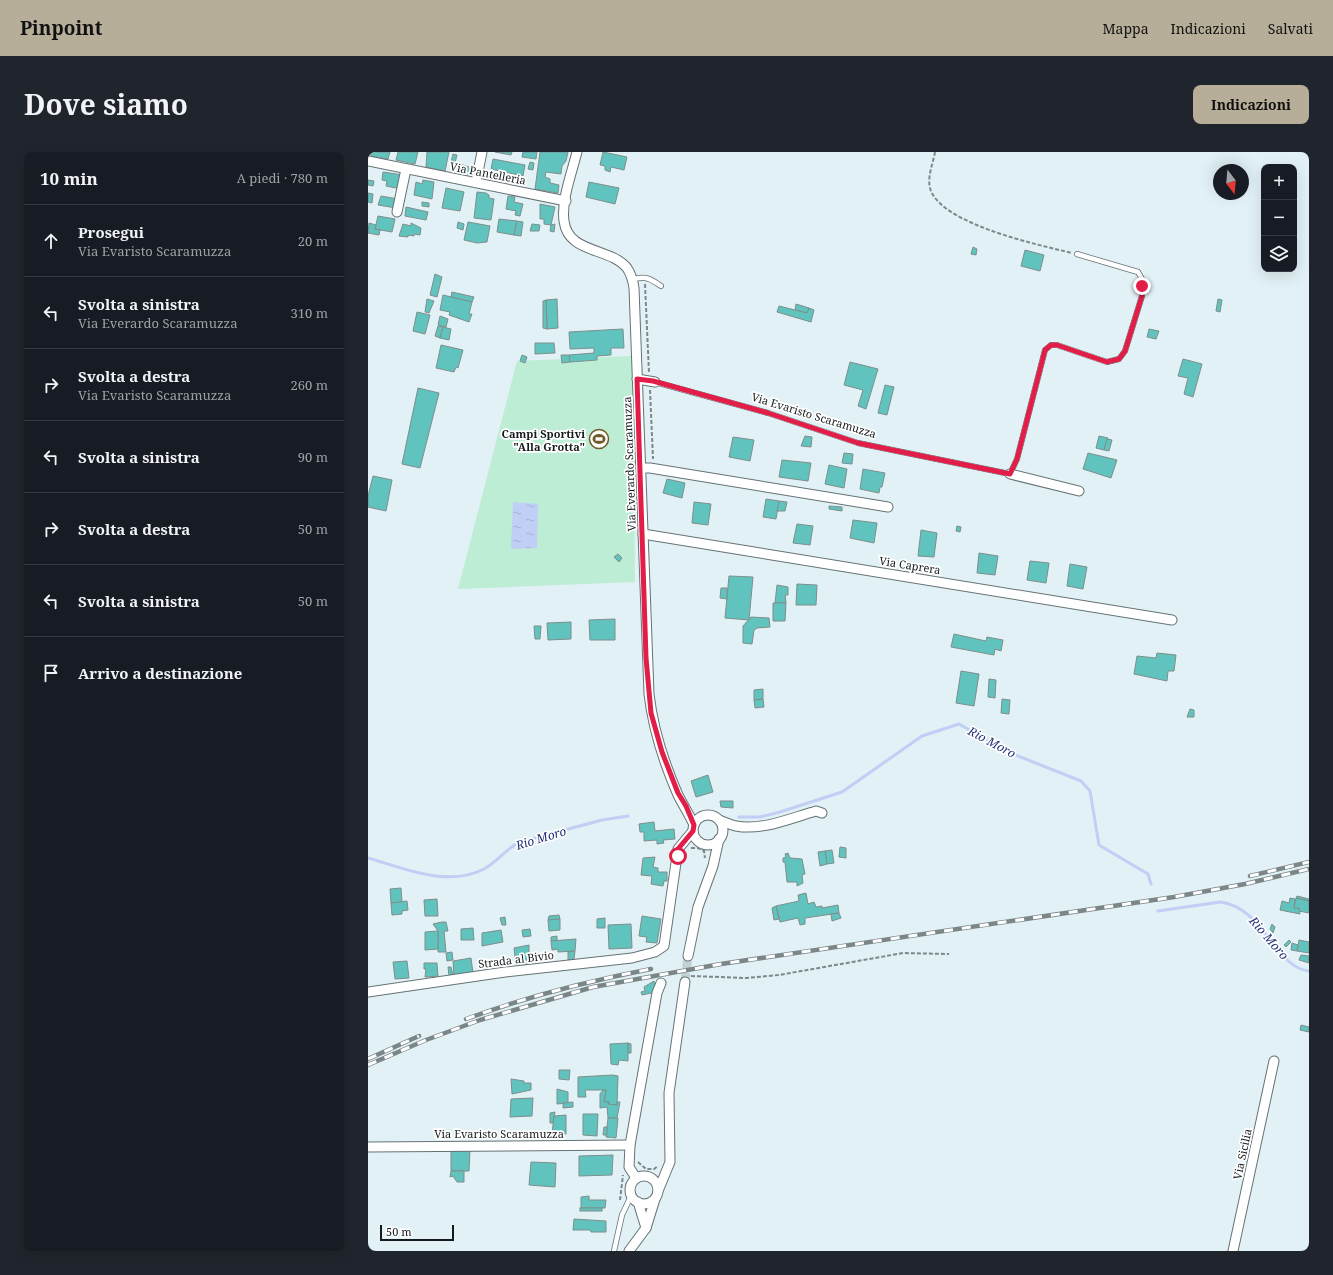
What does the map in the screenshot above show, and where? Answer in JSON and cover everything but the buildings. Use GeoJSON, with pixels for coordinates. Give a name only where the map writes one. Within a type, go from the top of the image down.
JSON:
{"type":"FeatureCollection","features":[{"type":"Feature","properties":{"kind":"street"},"geometry":{"type":"LineString","coordinates":[[476,182],[482,152]]}},
{"type":"Feature","properties":{"kind":"street","name":"Via Everardo Scaramuzza"},"geometry":{"type":"LineString","coordinates":[[577,152],[566,201],[564,222],[572,238],[580,244],[620,262],[626,267],[632,280],[635,301],[646,658],[651,713],[662,752],[678,793],[686,806]]}},
{"type":"Feature","properties":{"kind":"street","name":"Via Pantelleria"},"geometry":{"type":"LineString","coordinates":[[368,161],[566,201]]}},
{"type":"Feature","properties":{"kind":"street"},"geometry":{"type":"LineString","coordinates":[[397,212],[406,169]]}},
{"type":"Feature","properties":{"kind":"street","name":"Via Evaristo Scaramuzza"},"geometry":{"type":"LineString","coordinates":[[637,379],[652,383]]}},
{"type":"Feature","properties":{"kind":"street"},"geometry":{"type":"LineString","coordinates":[[641,468],[888,507]]}},
{"type":"Feature","properties":{"kind":"street","name":"Via Evaristo Scaramuzza"},"geometry":{"type":"LineString","coordinates":[[1010,474],[1079,491]]}},
{"type":"Feature","properties":{"kind":"street","name":"Via Caprera"},"geometry":{"type":"LineString","coordinates":[[643,534],[1172,620]]}},
{"type":"Feature","properties":{"kind":"street"},"geometry":{"type":"LineString","coordinates":[[686,806],[703,816]]}},
{"type":"Feature","properties":{"kind":"street"},"geometry":{"type":"LineString","coordinates":[[686,806],[693,828],[710,860]]}},
{"type":"Feature","properties":{"kind":"street"},"geometry":{"type":"LineString","coordinates":[[678,856],[680,846],[698,819],[703,816],[711,815],[719,820],[736,826],[770,824],[816,811],[822,813]]}},
{"type":"Feature","properties":{"kind":"street"},"geometry":{"type":"LineString","coordinates":[[688,956],[710,860],[721,836],[719,820]]}},
{"type":"Feature","properties":{"kind":"street"},"geometry":{"type":"LineString","coordinates":[[678,856],[688,845],[701,842],[713,844],[721,836],[736,826]]}},
{"type":"Feature","properties":{"kind":"street","name":"Strada al Bivio"},"geometry":{"type":"LineString","coordinates":[[368,992],[506,972],[632,958],[655,952],[664,946],[678,856]]}},
{"type":"Feature","properties":{"kind":"street"},"geometry":{"type":"LineString","coordinates":[[629,1251],[646,1228],[665,1166],[671,1155],[670,1093],[685,982]]}},
{"type":"Feature","properties":{"kind":"street"},"geometry":{"type":"LineString","coordinates":[[636,1178],[629,1167],[630,1145],[661,983]]}},
{"type":"Feature","properties":{"kind":"street","name":"Via Sicilia"},"geometry":{"type":"LineString","coordinates":[[1233,1251],[1274,1062]]}},
{"type":"Feature","properties":{"kind":"street","name":"Via Evaristo Scaramuzza"},"geometry":{"type":"LineString","coordinates":[[368,1147],[630,1145]]}},
{"type":"Feature","properties":{"kind":"street"},"geometry":{"type":"LineString","coordinates":[[646,1228],[638,1202],[631,1196],[630,1186],[636,1178],[649,1176],[665,1166]]}},
{"type":"Feature","properties":{"kind":"street"},"geometry":{"type":"LineString","coordinates":[[649,1176],[656,1182],[657,1195]]}},
{"type":"Feature","properties":{"kind":"street"},"geometry":{"type":"LineString","coordinates":[[638,1202],[647,1203],[657,1195]]}},
{"type":"Feature","properties":{"kind":"lane"},"geometry":{"type":"LineString","coordinates":[[1010,474],[1017,459],[1045,350],[1051,345],[1057,345],[1107,362],[1119,359],[1125,351],[1136,317],[1142,296],[1142,279],[1138,272],[1077,254]]}},
{"type":"Feature","properties":{"kind":"lane"},"geometry":{"type":"LineString","coordinates":[[632,280],[642,276],[649,278],[662,286]]}},
{"type":"Feature","properties":{"kind":"lane","name":"Via Evaristo Scaramuzza"},"geometry":{"type":"LineString","coordinates":[[652,383],[768,413],[858,443],[1010,474]]}},
{"type":"Feature","properties":{"kind":"lane"},"geometry":{"type":"LineString","coordinates":[[614,1251],[622,1215],[631,1196]]}},
{"type":"Feature","properties":{"kind":"path"},"geometry":{"type":"LineString","coordinates":[[935,152],[929,182],[931,192],[955,215],[1002,234],[1077,254]]}},
{"type":"Feature","properties":{"kind":"path"},"geometry":{"type":"LineString","coordinates":[[652,383],[653,462]]}},
{"type":"Feature","properties":{"kind":"path"},"geometry":{"type":"LineString","coordinates":[[691,848],[698,848],[704,851],[710,860]]}},
{"type":"Feature","properties":{"kind":"path"},"geometry":{"type":"LineString","coordinates":[[696,975],[746,978],[779,974],[903,953],[949,954]]}},
{"type":"Feature","properties":{"kind":"path"},"geometry":{"type":"LineString","coordinates":[[637,1159],[640,1165],[646,1169],[654,1169],[665,1166]]}},
{"type":"Feature","properties":{"kind":"path"},"geometry":{"type":"LineString","coordinates":[[620,1200],[623,1172]]}},
{"type":"Feature","properties":{"kind":"green space"},"geometry":{"type":"Polygon","coordinates":[[[633,356],[635,582],[458,589],[517,361],[633,356]]]}},
{"type":"Feature","properties":{"kind":"water"},"geometry":{"type":"Polygon","coordinates":[[[513,502],[538,504],[537,548],[511,549],[513,502]]]}},
{"type":"Feature","properties":{"kind":"waterway","name":"Rio Moro"},"geometry":{"type":"LineString","coordinates":[[739,817],[760,817],[842,792],[922,736],[959,724],[1008,752],[1081,781],[1090,791],[1099,845],[1148,874],[1151,884]]}},
{"type":"Feature","properties":{"kind":"waterway","name":"Rio Moro"},"geometry":{"type":"LineString","coordinates":[[368,858],[411,871],[441,877],[455,877],[484,869],[494,863],[510,848],[520,842],[602,820],[628,816]]}},
{"type":"Feature","properties":{"kind":"waterway","name":"Rio Moro"},"geometry":{"type":"LineString","coordinates":[[1158,911],[1220,902],[1235,906],[1248,914],[1259,925],[1287,960],[1297,967],[1309,971]]}},
{"type":"Feature","properties":{"kind":"tunnel"},"geometry":{"type":"LineString","coordinates":[[685,982],[688,956]]}},
{"type":"Feature","properties":{"kind":"railway"},"geometry":{"type":"LineString","coordinates":[[1250,876],[1309,862]]}},
{"type":"Feature","properties":{"kind":"railway"},"geometry":{"type":"LineString","coordinates":[[368,1065],[426,1040],[480,1020],[593,987],[721,964],[1174,897],[1245,884],[1309,869]]}},
{"type":"Feature","properties":{"kind":"railway"},"geometry":{"type":"LineString","coordinates":[[466,1019],[557,990],[651,969]]}},
{"type":"Feature","properties":{"kind":"railway"},"geometry":{"type":"LineString","coordinates":[[368,1059],[419,1036]]}},
{"type":"Feature","properties":{"kind":"place","name":"Campi Sportivi \"Alla Grotta\""},"geometry":{"type":"Point","coordinates":[599,439]}},
{"type":"Feature","properties":{"kind":"route"},"geometry":{"type":"LineString","coordinates":[[678,856],[678,849],[693,831],[694,825],[686,806],[681,800],[662,752],[651,713],[646,658],[643,517],[637,379],[653,381],[768,413],[858,443],[1010,474],[1017,459],[1045,350],[1051,345],[1057,345],[1107,362],[1119,359],[1125,351],[1142,296],[1142,286]]}}]}
